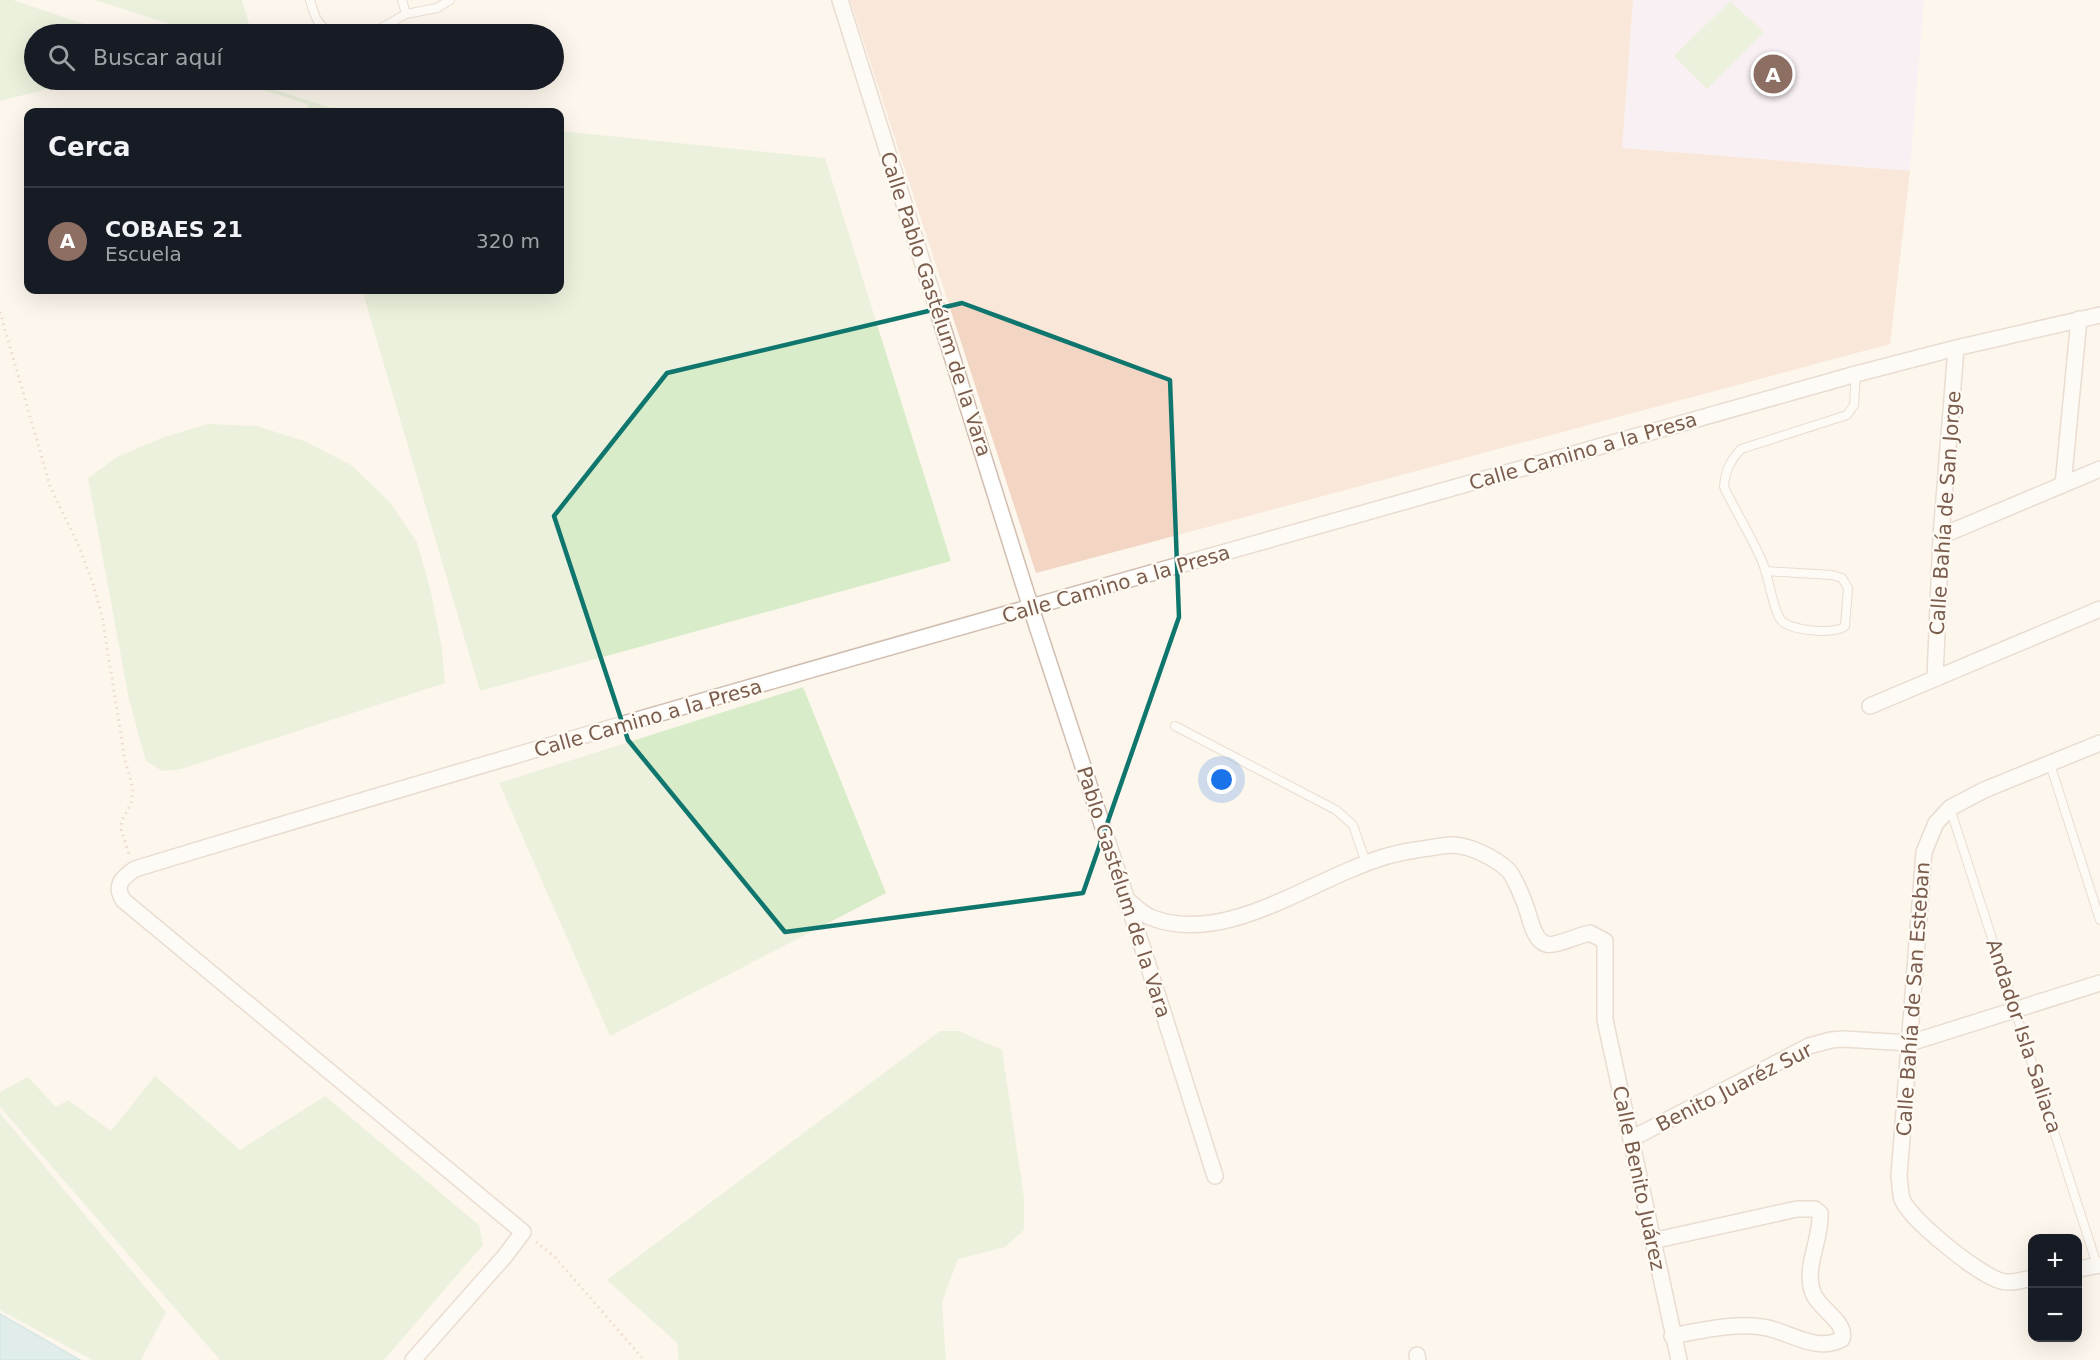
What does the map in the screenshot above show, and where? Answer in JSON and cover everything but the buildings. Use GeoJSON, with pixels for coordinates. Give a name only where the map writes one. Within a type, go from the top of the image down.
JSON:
{"type":"FeatureCollection","features":[{"type":"Feature","properties":{"kind":"street","name":"Calle Pablo Gastélum de la Vara"},"geometry":{"type":"LineString","coordinates":[[840,0],[1031,608]]}},
{"type":"Feature","properties":{"kind":"street","name":"Calle Camino a la Presa"},"geometry":{"type":"LineString","coordinates":[[135,869],[360,801],[1031,608],[1856,374],[2100,315]]}},
{"type":"Feature","properties":{"kind":"street"},"geometry":{"type":"LineString","coordinates":[[2063,484],[2079,319]]}},
{"type":"Feature","properties":{"kind":"street","name":"Calle Bahía de San Jorge"},"geometry":{"type":"LineString","coordinates":[[1935,678],[1941,536],[1956,348]]}},
{"type":"Feature","properties":{"kind":"street"},"geometry":{"type":"LineString","coordinates":[[1941,536],[2100,469]]}},
{"type":"Feature","properties":{"kind":"street","name":"Pablo Gastélum de la Vara"},"geometry":{"type":"LineString","coordinates":[[1031,608],[1215,1176]]}},
{"type":"Feature","properties":{"kind":"street"},"geometry":{"type":"LineString","coordinates":[[1870,706],[2100,609]]}},
{"type":"Feature","properties":{"kind":"street","name":"Calle Bahía de San Esteban"},"geometry":{"type":"LineString","coordinates":[[2028,1279],[2010,1283],[1984,1275],[1935,1236],[1902,1198],[1899,1176],[1924,852],[1936,823],[1950,808],[1984,790],[2100,743]]}},
{"type":"Feature","properties":{"kind":"street","name":"Calle Benito Juárez"},"geometry":{"type":"LineString","coordinates":[[1366,863],[1419,849],[1453,845],[1477,851],[1508,870],[1527,908],[1534,930],[1543,942],[1550,944],[1590,933],[1605,941],[1605,1020],[1679,1360]]}},
{"type":"Feature","properties":{"kind":"street"},"geometry":{"type":"LineString","coordinates":[[1125,898],[1148,916],[1173,924],[1202,924],[1235,917],[1277,903],[1366,863]]}},
{"type":"Feature","properties":{"kind":"street"},"geometry":{"type":"LineString","coordinates":[[135,869],[123,877],[119,884],[118,892],[123,900],[523,1232],[505,1256],[413,1360]]}},
{"type":"Feature","properties":{"kind":"street"},"geometry":{"type":"LineString","coordinates":[[1910,1043],[2100,983]]}},
{"type":"Feature","properties":{"kind":"street","name":"Benito Juaréz Sur"},"geometry":{"type":"LineString","coordinates":[[1631,1139],[1809,1046],[1843,1039],[1910,1043]]}},
{"type":"Feature","properties":{"kind":"street"},"geometry":{"type":"LineString","coordinates":[[1652,1241],[1797,1209],[1815,1209],[1820,1213],[1821,1223],[1810,1275],[1813,1293],[1841,1326],[1844,1333],[1842,1339],[1827,1344],[1814,1343],[1773,1329],[1756,1326],[1706,1330],[1672,1336]]}},
{"type":"Feature","properties":{"kind":"street"},"geometry":{"type":"LineString","coordinates":[[2082,1268],[2099,1265]]}},
{"type":"Feature","properties":{"kind":"lane"},"geometry":{"type":"LineString","coordinates":[[310,0],[318,24]]}},
{"type":"Feature","properties":{"kind":"lane"},"geometry":{"type":"LineString","coordinates":[[402,0],[406,14]]}},
{"type":"Feature","properties":{"kind":"lane"},"geometry":{"type":"LineString","coordinates":[[388,24],[406,14],[437,8],[450,0]]}},
{"type":"Feature","properties":{"kind":"lane"},"geometry":{"type":"LineString","coordinates":[[1765,571],[1832,575],[1842,578],[1848,588],[1845,626],[1836,631],[1800,629],[1785,624],[1780,619],[1753,542],[1724,487],[1725,474],[1731,460],[1741,449],[1847,415],[1854,405],[1856,374]]}},
{"type":"Feature","properties":{"kind":"lane"},"geometry":{"type":"LineString","coordinates":[[1175,726],[1336,810],[1353,825],[1366,863]]}},
{"type":"Feature","properties":{"kind":"lane"},"geometry":{"type":"LineString","coordinates":[[2050,764],[2100,920]]}},
{"type":"Feature","properties":{"kind":"lane","name":"Andador Isla Saliaca"},"geometry":{"type":"LineString","coordinates":[[1950,808],[2099,1265]]}},
{"type":"Feature","properties":{"kind":"path"},"geometry":{"type":"LineString","coordinates":[[0,312],[50,486],[80,549],[102,616],[125,760],[133,789],[131,804],[122,820],[121,829],[135,869]]}},
{"type":"Feature","properties":{"kind":"path"},"geometry":{"type":"LineString","coordinates":[[523,1232],[554,1256],[644,1360]]}},
{"type":"Feature","properties":{"kind":"highlighted area"},"geometry":{"type":"Polygon","coordinates":[[[962,303],[1170,380],[1179,617],[1083,893],[785,932],[628,740],[554,516],[667,373],[962,303]]]}},
{"type":"Feature","properties":{"kind":"shaded area"},"geometry":{"type":"Polygon","coordinates":[[[1633,0],[1924,0],[1910,171],[1622,148],[1633,0]]]}},
{"type":"Feature","properties":{"kind":"green space"},"geometry":{"type":"Polygon","coordinates":[[[0,0],[13,0],[84,24],[24,24],[24,90],[43,90],[0,101],[0,0]]]}},
{"type":"Feature","properties":{"kind":"green space"},"geometry":{"type":"Polygon","coordinates":[[[95,0],[242,0],[249,24],[170,24],[95,0]]]}},
{"type":"Feature","properties":{"kind":"green space"},"geometry":{"type":"Polygon","coordinates":[[[1730,1],[1764,32],[1707,89],[1674,56],[1730,1]]]}},
{"type":"Feature","properties":{"kind":"green space"},"geometry":{"type":"Polygon","coordinates":[[[263,90],[276,90],[328,107],[338,108],[308,108],[307,104],[263,90]]]}},
{"type":"Feature","properties":{"kind":"green space"},"geometry":{"type":"Polygon","coordinates":[[[564,131],[825,158],[951,561],[480,691],[363,294],[564,294],[564,131]]]}},
{"type":"Feature","properties":{"kind":"green space"},"geometry":{"type":"Polygon","coordinates":[[[208,424],[257,426],[304,441],[351,465],[389,501],[417,542],[431,592],[442,650],[445,683],[181,769],[162,771],[146,761],[129,700],[88,478],[117,457],[164,437],[208,424]]]}},
{"type":"Feature","properties":{"kind":"green space"},"geometry":{"type":"Polygon","coordinates":[[[803,687],[886,893],[610,1036],[499,783],[803,687]]]}},
{"type":"Feature","properties":{"kind":"green space"},"geometry":{"type":"Polygon","coordinates":[[[940,1031],[959,1031],[1002,1050],[1024,1197],[1024,1230],[1005,1247],[958,1259],[942,1302],[946,1360],[679,1360],[677,1343],[607,1280],[940,1031]]]}},
{"type":"Feature","properties":{"kind":"green space"},"geometry":{"type":"Polygon","coordinates":[[[155,1076],[240,1150],[325,1096],[479,1225],[483,1245],[384,1360],[220,1360],[0,1107],[0,1092],[28,1077],[56,1107],[68,1100],[111,1131],[155,1076]]]}},
{"type":"Feature","properties":{"kind":"green space"},"geometry":{"type":"Polygon","coordinates":[[[0,1113],[166,1312],[141,1360],[92,1360],[0,1310],[0,1113]]]}},
{"type":"Feature","properties":{"kind":"water"},"geometry":{"type":"Polygon","coordinates":[[[0,1314],[80,1360],[0,1360],[0,1314]]]}},
{"type":"Feature","properties":{"kind":"place","name":"COBAES 21"},"geometry":{"type":"Point","coordinates":[1773,74]}}]}
